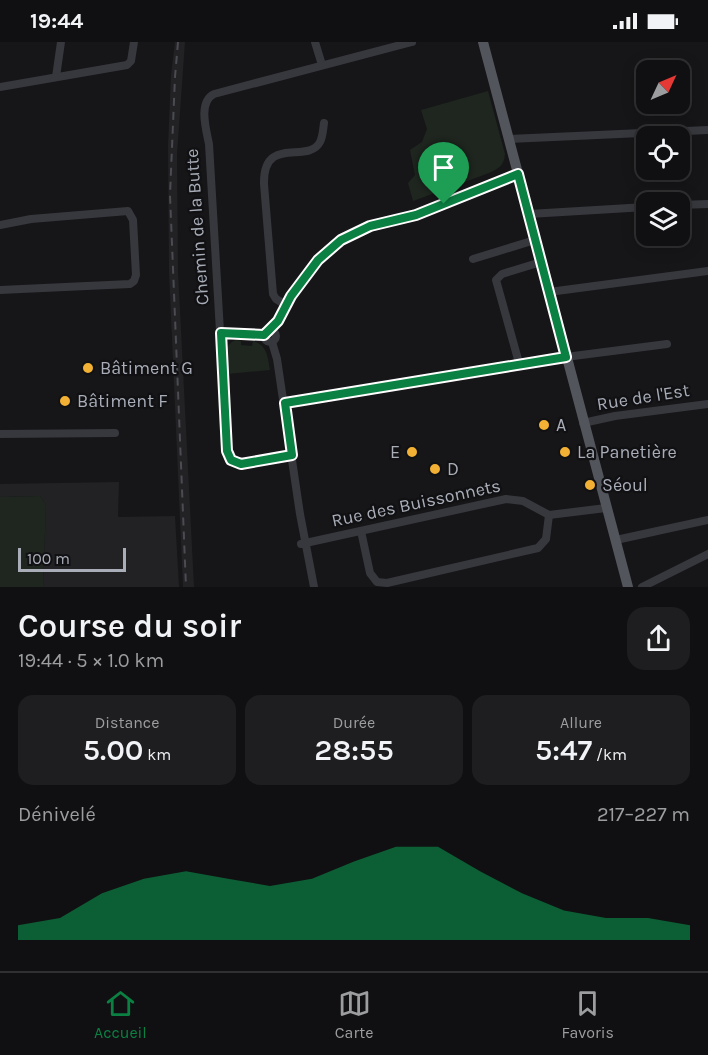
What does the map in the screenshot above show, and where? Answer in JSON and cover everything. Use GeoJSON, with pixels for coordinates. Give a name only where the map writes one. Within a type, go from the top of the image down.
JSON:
{"type":"FeatureCollection","features":[{"type":"Feature","properties":{"kind":"main road"},"geometry":{"type":"LineString","coordinates":[[483,42],[628,587]]}},
{"type":"Feature","properties":{"kind":"street"},"geometry":{"type":"LineString","coordinates":[[56,77],[61,42]]}},
{"type":"Feature","properties":{"kind":"street"},"geometry":{"type":"LineString","coordinates":[[0,87],[127,66],[131,61],[134,42]]}},
{"type":"Feature","properties":{"kind":"street"},"geometry":{"type":"LineString","coordinates":[[315,42],[322,65],[412,42]]}},
{"type":"Feature","properties":{"kind":"street","name":"Chemin de la Butte"},"geometry":{"type":"LineString","coordinates":[[292,455],[241,464],[228,456],[209,144],[205,112],[208,98],[214,94],[322,65]]}},
{"type":"Feature","properties":{"kind":"street"},"geometry":{"type":"LineString","coordinates":[[286,305],[273,294],[264,184],[265,170],[276,156],[289,152],[306,152],[317,146],[321,141],[324,123]]}},
{"type":"Feature","properties":{"kind":"street"},"geometry":{"type":"LineString","coordinates":[[509,139],[708,130]]}},
{"type":"Feature","properties":{"kind":"street"},"geometry":{"type":"LineString","coordinates":[[314,587],[304,544],[285,403],[271,335],[296,288],[318,260],[350,234],[370,226],[416,215],[518,174]]}},
{"type":"Feature","properties":{"kind":"street"},"geometry":{"type":"LineString","coordinates":[[690,205],[708,204]]}},
{"type":"Feature","properties":{"kind":"street"},"geometry":{"type":"LineString","coordinates":[[529,214],[636,208]]}},
{"type":"Feature","properties":{"kind":"street"},"geometry":{"type":"LineString","coordinates":[[0,225],[31,219],[128,211],[133,220],[136,275],[134,281],[129,284],[0,290]]}},
{"type":"Feature","properties":{"kind":"street"},"geometry":{"type":"LineString","coordinates":[[473,259],[535,240]]}},
{"type":"Feature","properties":{"kind":"street"},"geometry":{"type":"LineString","coordinates":[[519,363],[496,280],[502,274],[541,262]]}},
{"type":"Feature","properties":{"kind":"street"},"geometry":{"type":"LineString","coordinates":[[549,292],[708,271]]}},
{"type":"Feature","properties":{"kind":"street"},"geometry":{"type":"LineString","coordinates":[[221,333],[271,335]]}},
{"type":"Feature","properties":{"kind":"street"},"geometry":{"type":"LineString","coordinates":[[285,403],[519,363],[667,344]]}},
{"type":"Feature","properties":{"kind":"street","name":"Rue de l'Est"},"geometry":{"type":"LineString","coordinates":[[584,423],[615,416],[708,404]]}},
{"type":"Feature","properties":{"kind":"street"},"geometry":{"type":"LineString","coordinates":[[0,434],[115,433]]}},
{"type":"Feature","properties":{"kind":"street","name":"Rue des Buissonnets"},"geometry":{"type":"LineString","coordinates":[[304,544],[506,499],[523,501],[549,515]]}},
{"type":"Feature","properties":{"kind":"street"},"geometry":{"type":"LineString","coordinates":[[361,531],[371,577],[377,582],[387,583],[537,548],[546,538],[549,515],[606,508]]}},
{"type":"Feature","properties":{"kind":"street"},"geometry":{"type":"LineString","coordinates":[[615,540],[708,520]]}},
{"type":"Feature","properties":{"kind":"street"},"geometry":{"type":"LineString","coordinates":[[642,587],[708,554]]}},
{"type":"Feature","properties":{"kind":"shaded area"},"geometry":{"type":"Polygon","coordinates":[[[175,42],[185,42],[177,154],[178,271],[194,587],[183,587],[169,271],[168,146],[175,42]]]}},
{"type":"Feature","properties":{"kind":"shaded area"},"geometry":{"type":"Polygon","coordinates":[[[488,91],[505,154],[502,164],[489,173],[413,201],[408,183],[415,175],[410,150],[422,142],[427,129],[421,110],[488,91]]]}},
{"type":"Feature","properties":{"kind":"shaded area"},"geometry":{"type":"Polygon","coordinates":[[[236,340],[241,341],[241,345],[252,346],[253,341],[261,345],[267,356],[270,370],[227,374],[228,346],[236,340]]]}},
{"type":"Feature","properties":{"kind":"shaded area"},"geometry":{"type":"Polygon","coordinates":[[[119,482],[118,517],[175,516],[179,587],[43,587],[46,505],[40,496],[0,497],[0,484],[119,482]]]}},
{"type":"Feature","properties":{"kind":"shaded area"},"geometry":{"type":"Polygon","coordinates":[[[40,496],[46,505],[43,587],[0,587],[0,497],[40,496]]]}},
{"type":"Feature","properties":{"kind":"railway"},"geometry":{"type":"LineString","coordinates":[[178,42],[170,195],[186,587]]}},
{"type":"Feature","properties":{"kind":"place","name":"Bâtiment G"},"geometry":{"type":"Point","coordinates":[88,368]}},
{"type":"Feature","properties":{"kind":"place","name":"Bâtiment F"},"geometry":{"type":"Point","coordinates":[65,401]}},
{"type":"Feature","properties":{"kind":"place","name":"A"},"geometry":{"type":"Point","coordinates":[544,425]}},
{"type":"Feature","properties":{"kind":"place","name":"E"},"geometry":{"type":"Point","coordinates":[412,452]}},
{"type":"Feature","properties":{"kind":"place","name":"La Panetière"},"geometry":{"type":"Point","coordinates":[565,452]}},
{"type":"Feature","properties":{"kind":"place","name":"D"},"geometry":{"type":"Point","coordinates":[435,469]}},
{"type":"Feature","properties":{"kind":"place","name":"Séoul"},"geometry":{"type":"Point","coordinates":[590,485]}},
{"type":"Feature","properties":{"kind":"route"},"geometry":{"type":"LineString","coordinates":[[518,174],[566,357],[285,403],[292,455],[241,464],[231,460],[227,451],[221,333],[264,335],[278,321],[282,310],[305,276],[333,246],[350,234],[370,226],[416,215],[444,204],[518,174]]}}]}
